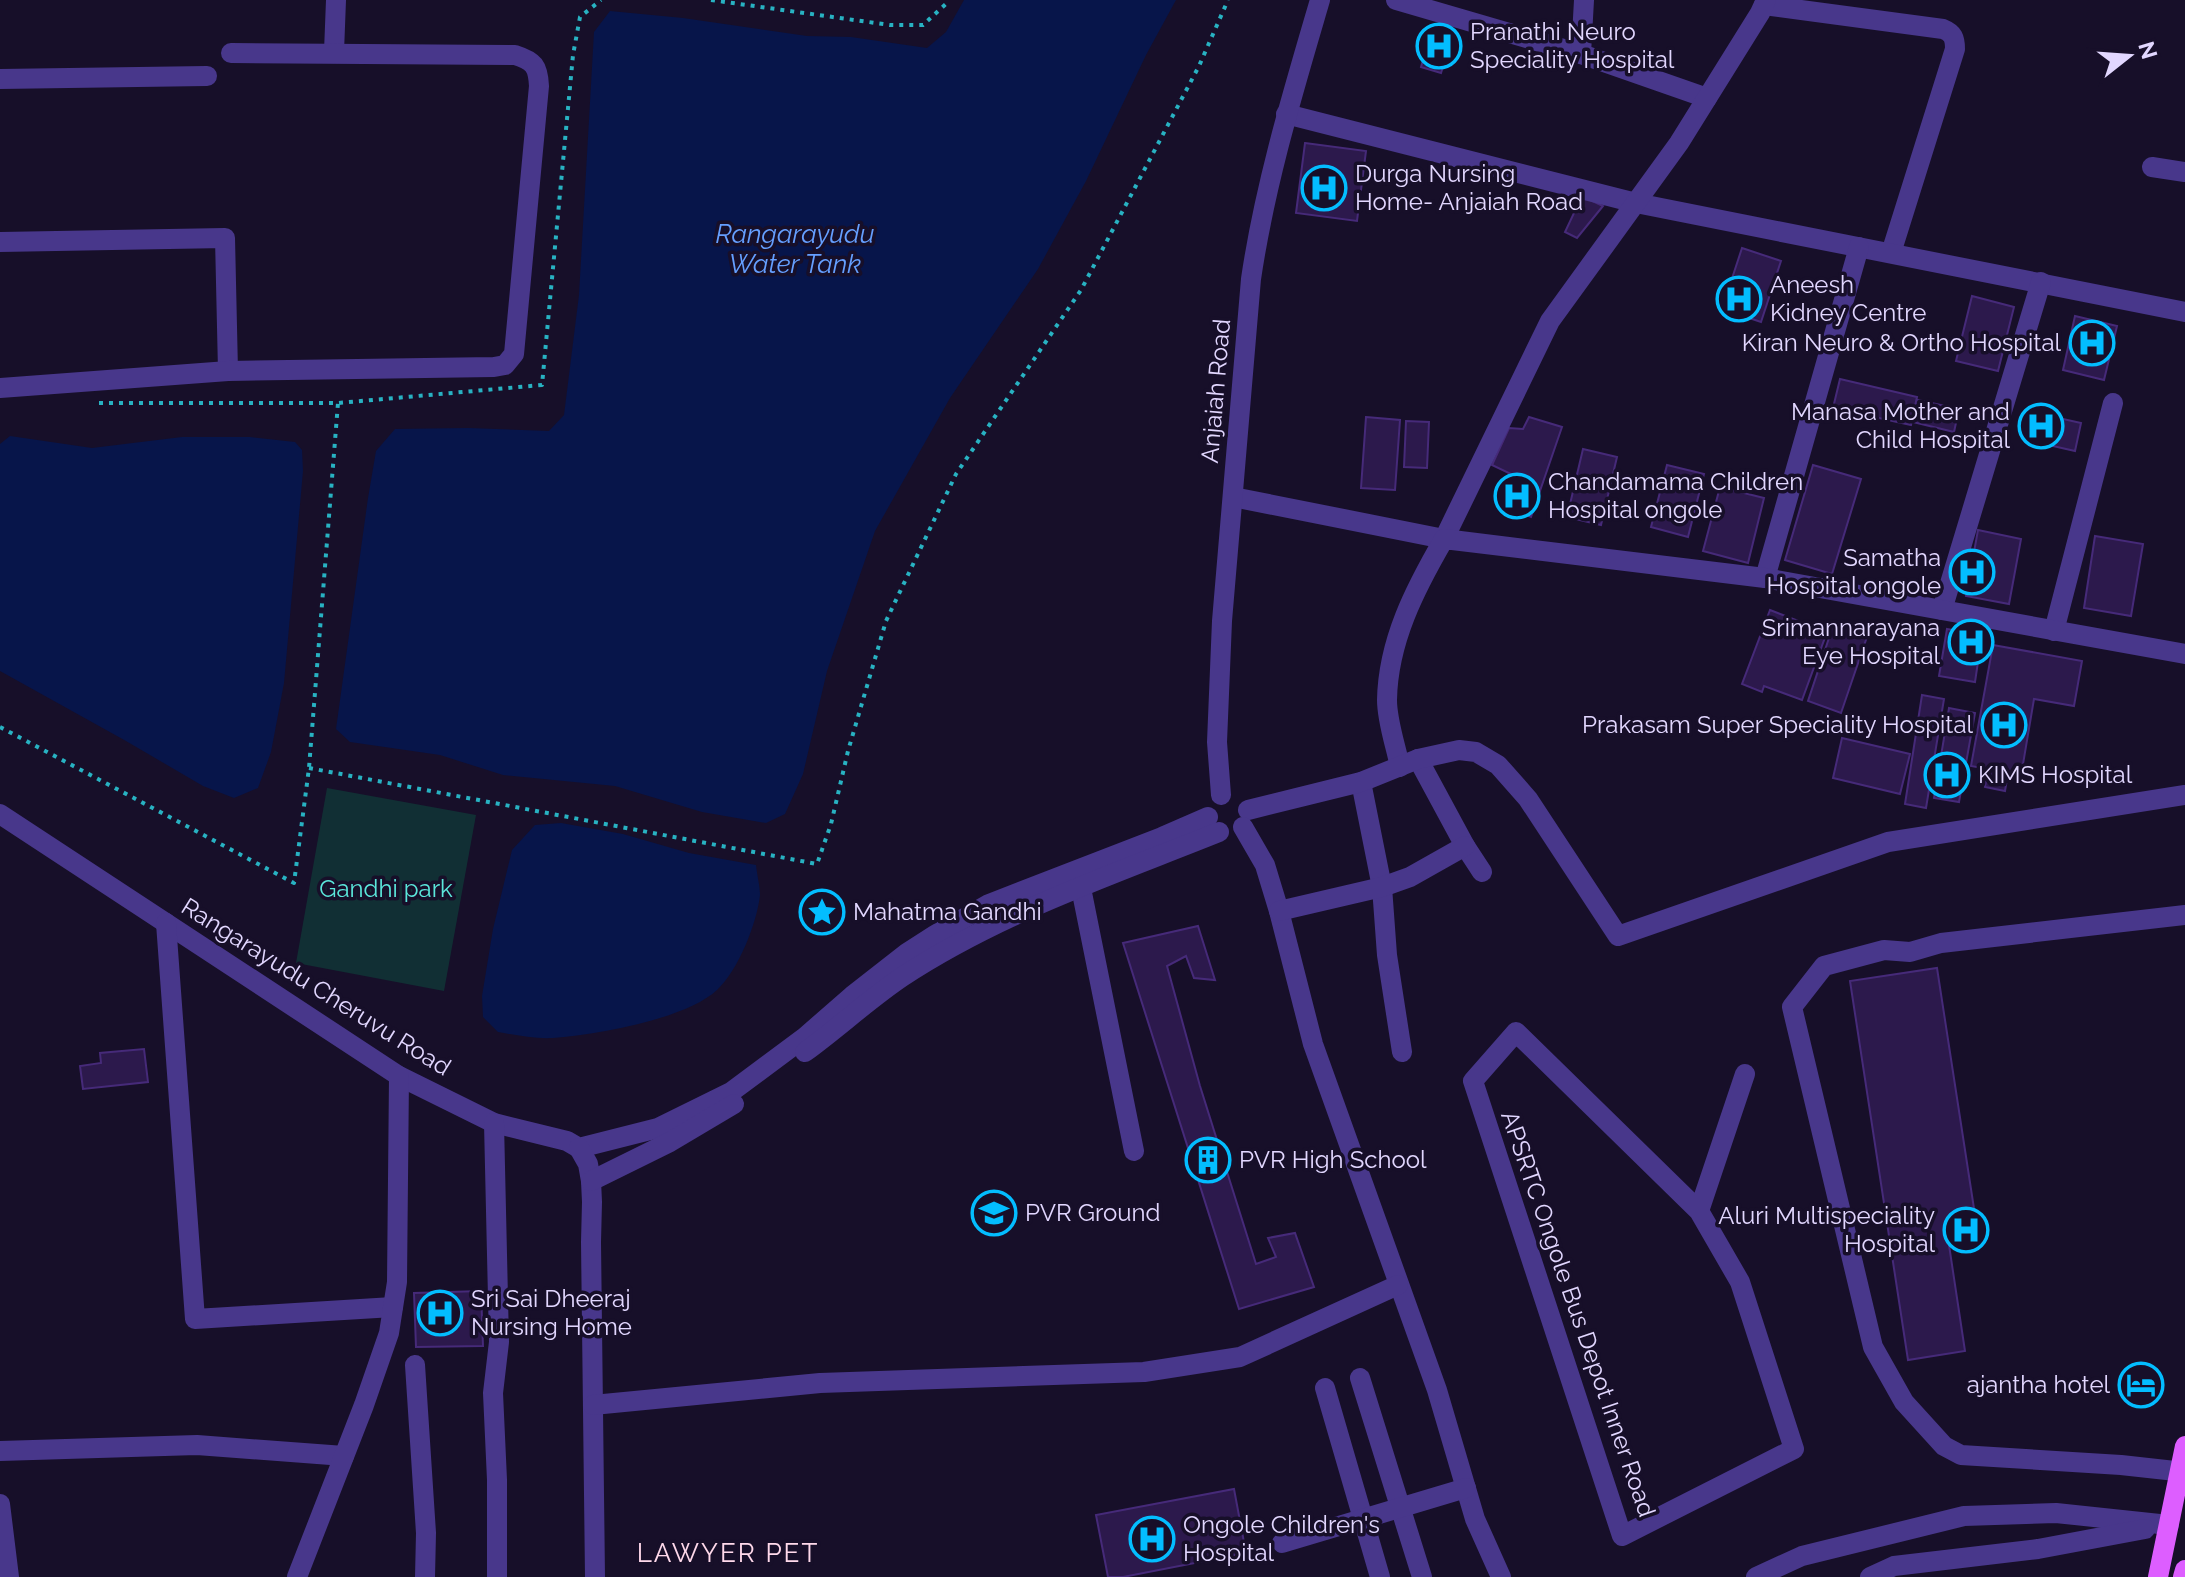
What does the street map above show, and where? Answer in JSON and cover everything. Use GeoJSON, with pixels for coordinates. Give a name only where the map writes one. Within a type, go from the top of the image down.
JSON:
{"type":"FeatureCollection","features":[{"type":"Feature","properties":{"kind":"main road"},"geometry":{"type":"LineString","coordinates":[[2158,1577],[2177,1526],[2185,1446]]}},
{"type":"Feature","properties":{"kind":"main road"},"geometry":{"type":"LineString","coordinates":[[2183,1577],[2185,1570]]}},
{"type":"Feature","properties":{"kind":"street"},"geometry":{"type":"LineString","coordinates":[[334,52],[336,0]]}},
{"type":"Feature","properties":{"kind":"street","name":"Anjaiah Road"},"geometry":{"type":"LineString","coordinates":[[1221,795],[1217,754],[1222,621],[1253,266],[1286,114],[1320,0]]}},
{"type":"Feature","properties":{"kind":"street"},"geometry":{"type":"LineString","coordinates":[[1396,0],[1581,54],[1707,98]]}},
{"type":"Feature","properties":{"kind":"street"},"geometry":{"type":"LineString","coordinates":[[1581,54],[1584,0]]}},
{"type":"Feature","properties":{"kind":"street"},"geometry":{"type":"LineString","coordinates":[[1482,872],[1409,763],[1387,703],[1391,655],[1422,575],[1444,539],[1550,321],[1679,143],[1765,2],[1943,29],[1951,33],[1955,40],[1955,49],[1891,253]]}},
{"type":"Feature","properties":{"kind":"street"},"geometry":{"type":"LineString","coordinates":[[0,388],[228,371],[494,367],[505,365],[514,354],[539,86],[534,64],[515,55],[231,53]]}},
{"type":"Feature","properties":{"kind":"street"},"geometry":{"type":"LineString","coordinates":[[0,79],[207,76]]}},
{"type":"Feature","properties":{"kind":"street"},"geometry":{"type":"LineString","coordinates":[[1286,114],[1636,203],[2185,312]]}},
{"type":"Feature","properties":{"kind":"street"},"geometry":{"type":"LineString","coordinates":[[2152,167],[2185,172]]}},
{"type":"Feature","properties":{"kind":"street"},"geometry":{"type":"LineString","coordinates":[[0,242],[225,238],[228,371]]}},
{"type":"Feature","properties":{"kind":"street"},"geometry":{"type":"LineString","coordinates":[[1765,578],[1859,247]]}},
{"type":"Feature","properties":{"kind":"street"},"geometry":{"type":"LineString","coordinates":[[1942,610],[2041,282]]}},
{"type":"Feature","properties":{"kind":"street"},"geometry":{"type":"LineString","coordinates":[[2054,631],[2113,403]]}},
{"type":"Feature","properties":{"kind":"street"},"geometry":{"type":"LineString","coordinates":[[1233,497],[1444,539],[1765,578],[2185,654]]}},
{"type":"Feature","properties":{"kind":"street"},"geometry":{"type":"LineString","coordinates":[[595,1577],[591,1181],[588,1164],[579,1148],[658,1128],[731,1092],[805,1037],[907,953],[989,904],[1162,837],[1214,824],[1232,834],[1245,819],[1361,782],[1409,763],[1459,750],[1476,752],[1498,765],[1528,799],[1618,936],[1888,842],[2185,795]]}},
{"type":"Feature","properties":{"kind":"street"},"geometry":{"type":"LineString","coordinates":[[1361,782],[1382,887],[1387,955],[1402,1052]]}},
{"type":"Feature","properties":{"kind":"street"},"geometry":{"type":"LineString","coordinates":[[1214,824],[1209,808],[1214,800],[1230,794],[1244,802],[1245,819],[1265,865],[1279,911],[1313,1044],[1437,1390],[1475,1519],[1501,1577]]}},
{"type":"Feature","properties":{"kind":"street","name":"Rangarayudu Cheruvu Road"},"geometry":{"type":"LineString","coordinates":[[0,814],[399,1076],[494,1123],[567,1141],[579,1148]]}},
{"type":"Feature","properties":{"kind":"street"},"geometry":{"type":"LineString","coordinates":[[591,1181],[670,1142],[731,1106],[902,978],[984,929],[1081,888],[1214,824]]}},
{"type":"Feature","properties":{"kind":"street"},"geometry":{"type":"LineString","coordinates":[[1279,911],[1382,887],[1410,877],[1465,846]]}},
{"type":"Feature","properties":{"kind":"street"},"geometry":{"type":"LineString","coordinates":[[1081,888],[1134,1151]]}},
{"type":"Feature","properties":{"kind":"street"},"geometry":{"type":"LineString","coordinates":[[2182,1472],[1961,1455],[1944,1446],[1904,1402],[1873,1347],[1792,1007],[1824,966],[1884,950],[1910,952],[1941,943],[2185,915]]}},
{"type":"Feature","properties":{"kind":"street"},"geometry":{"type":"LineString","coordinates":[[166,923],[195,1319],[393,1307]]}},
{"type":"Feature","properties":{"kind":"street","name":"APSRTC Ongole Bus Depot Inner Road"},"geometry":{"type":"LineString","coordinates":[[1516,1032],[1699,1211],[1740,1282],[1794,1449],[1622,1536],[1473,1081],[1516,1032]]}},
{"type":"Feature","properties":{"kind":"street"},"geometry":{"type":"LineString","coordinates":[[1699,1211],[1745,1074]]}},
{"type":"Feature","properties":{"kind":"street"},"geometry":{"type":"LineString","coordinates":[[297,1577],[389,1333],[397,1282],[399,1076]]}},
{"type":"Feature","properties":{"kind":"street"},"geometry":{"type":"LineString","coordinates":[[494,1123],[499,1342],[493,1393],[497,1577]]}},
{"type":"Feature","properties":{"kind":"street"},"geometry":{"type":"LineString","coordinates":[[593,1405],[820,1383],[1158,1370],[1240,1357],[1398,1285]]}},
{"type":"Feature","properties":{"kind":"street"},"geometry":{"type":"LineString","coordinates":[[415,1365],[426,1533],[425,1577]]}},
{"type":"Feature","properties":{"kind":"street"},"geometry":{"type":"LineString","coordinates":[[1360,1378],[1422,1577]]}},
{"type":"Feature","properties":{"kind":"street"},"geometry":{"type":"LineString","coordinates":[[1325,1388],[1380,1577]]}},
{"type":"Feature","properties":{"kind":"street"},"geometry":{"type":"LineString","coordinates":[[0,1451],[197,1445],[344,1456]]}},
{"type":"Feature","properties":{"kind":"street"},"geometry":{"type":"LineString","coordinates":[[1282,1543],[1466,1488]]}},
{"type":"Feature","properties":{"kind":"street"},"geometry":{"type":"LineString","coordinates":[[0,1504],[2,1552],[9,1577]]}},
{"type":"Feature","properties":{"kind":"street"},"geometry":{"type":"LineString","coordinates":[[1756,1577],[1802,1556],[1964,1516],[2056,1513],[2177,1526]]}},
{"type":"Feature","properties":{"kind":"street"},"geometry":{"type":"LineString","coordinates":[[1870,1577],[2177,1526]]}},
{"type":"Feature","properties":{"kind":"path"},"geometry":{"type":"LineString","coordinates":[[711,0],[890,25],[923,25],[948,0]]}},
{"type":"Feature","properties":{"kind":"path"},"geometry":{"type":"LineString","coordinates":[[309,768],[817,864],[831,824],[848,751],[886,621],[956,474],[1081,290],[1199,66],[1228,0]]}},
{"type":"Feature","properties":{"kind":"path"},"geometry":{"type":"LineString","coordinates":[[0,727],[294,883],[309,768],[338,403],[92,403]]}},
{"type":"Feature","properties":{"kind":"green space","name":"Gandhi park"},"geometry":{"type":"Polygon","coordinates":[[[327,788],[476,815],[444,991],[296,963],[327,788]]]}},
{"type":"Feature","properties":{"kind":"water","name":"Rangarayudu Water Tank"},"geometry":{"type":"Polygon","coordinates":[[[964,0],[1176,0],[1086,181],[1038,269],[950,398],[875,531],[827,671],[803,774],[785,814],[766,823],[702,812],[615,786],[503,775],[440,755],[350,742],[336,729],[376,451],[395,429],[549,431],[564,415],[579,295],[594,32],[610,11],[927,48],[946,32],[964,0]]]}},
{"type":"Feature","properties":{"kind":"water"},"geometry":{"type":"Polygon","coordinates":[[[10,436],[92,448],[182,437],[250,437],[295,442],[302,450],[303,471],[284,683],[271,752],[258,788],[234,798],[203,786],[0,671],[0,444],[10,436]]]}},
{"type":"Feature","properties":{"kind":"water"},"geometry":{"type":"Polygon","coordinates":[[[561,823],[756,865],[760,895],[755,919],[739,959],[717,990],[703,1000],[663,1017],[571,1036],[539,1038],[498,1032],[483,1017],[482,996],[493,929],[512,850],[535,825],[561,823]]]}},
{"type":"Feature","properties":{"kind":"building"},"geometry":{"type":"Polygon","coordinates":[[[1433,25],[1454,31],[1441,73],[1421,67],[1433,25]]]}},
{"type":"Feature","properties":{"kind":"building"},"geometry":{"type":"Polygon","coordinates":[[[1305,143],[1366,151],[1357,221],[1296,213],[1305,143]]]}},
{"type":"Feature","properties":{"kind":"building"},"geometry":{"type":"Polygon","coordinates":[[[1582,196],[1603,206],[1577,238],[1565,232],[1582,196]]]}},
{"type":"Feature","properties":{"kind":"building"},"geometry":{"type":"Polygon","coordinates":[[[1742,248],[1781,261],[1761,322],[1722,309],[1742,248]]]}},
{"type":"Feature","properties":{"kind":"building"},"geometry":{"type":"Polygon","coordinates":[[[1972,296],[2014,307],[1998,371],[1956,361],[1972,296]]]}},
{"type":"Feature","properties":{"kind":"building"},"geometry":{"type":"Polygon","coordinates":[[[2075,316],[2117,326],[2104,380],[2063,370],[2075,316]]]}},
{"type":"Feature","properties":{"kind":"building"},"geometry":{"type":"Polygon","coordinates":[[[1840,379],[1917,397],[1911,425],[1833,408],[1840,379]]]}},
{"type":"Feature","properties":{"kind":"building"},"geometry":{"type":"Polygon","coordinates":[[[1918,400],[1959,409],[1954,432],[1913,422],[1918,400]]]}},
{"type":"Feature","properties":{"kind":"building"},"geometry":{"type":"Polygon","coordinates":[[[2032,412],[2081,423],[2075,451],[2026,440],[2032,412]]]}},
{"type":"Feature","properties":{"kind":"building"},"geometry":{"type":"Polygon","coordinates":[[[1366,417],[1400,420],[1395,490],[1361,488],[1366,417]]]}},
{"type":"Feature","properties":{"kind":"building"},"geometry":{"type":"Polygon","coordinates":[[[1529,417],[1562,427],[1531,517],[1500,503],[1511,474],[1492,465],[1509,428],[1523,429],[1529,417]]]}},
{"type":"Feature","properties":{"kind":"building"},"geometry":{"type":"Polygon","coordinates":[[[1406,421],[1429,422],[1427,468],[1404,467],[1406,421]]]}},
{"type":"Feature","properties":{"kind":"building"},"geometry":{"type":"Polygon","coordinates":[[[1583,449],[1617,457],[1601,525],[1567,517],[1583,449]]]}},
{"type":"Feature","properties":{"kind":"building"},"geometry":{"type":"Polygon","coordinates":[[[1667,465],[1704,474],[1688,537],[1651,527],[1667,465]]]}},
{"type":"Feature","properties":{"kind":"building"},"geometry":{"type":"Polygon","coordinates":[[[1813,465],[1861,479],[1832,574],[1785,560],[1813,465]]]}},
{"type":"Feature","properties":{"kind":"building"},"geometry":{"type":"Polygon","coordinates":[[[1720,487],[1764,498],[1748,563],[1703,551],[1720,487]]]}},
{"type":"Feature","properties":{"kind":"building"},"geometry":{"type":"Polygon","coordinates":[[[1978,530],[2021,539],[2009,604],[1966,596],[1978,530]]]}},
{"type":"Feature","properties":{"kind":"building"},"geometry":{"type":"Polygon","coordinates":[[[2095,536],[2143,544],[2131,616],[2084,608],[2095,536]]]}},
{"type":"Feature","properties":{"kind":"building"},"geometry":{"type":"Polygon","coordinates":[[[1770,610],[1827,632],[1802,700],[1764,686],[1762,692],[1742,684],[1770,610]]]}},
{"type":"Feature","properties":{"kind":"building"},"geometry":{"type":"Polygon","coordinates":[[[1834,623],[1868,634],[1841,713],[1808,701],[1834,623]]]}},
{"type":"Feature","properties":{"kind":"building"},"geometry":{"type":"Polygon","coordinates":[[[1947,629],[1982,635],[1975,682],[1939,676],[1947,629]]]}},
{"type":"Feature","properties":{"kind":"building"},"geometry":{"type":"Polygon","coordinates":[[[1993,645],[2082,661],[2074,706],[2034,699],[2021,776],[2008,773],[2005,791],[1985,787],[1988,769],[1971,766],[1993,645]]]}},
{"type":"Feature","properties":{"kind":"building"},"geometry":{"type":"Polygon","coordinates":[[[1922,695],[1944,699],[1926,808],[1905,804],[1922,695]]]}},
{"type":"Feature","properties":{"kind":"building"},"geometry":{"type":"Polygon","coordinates":[[[1949,708],[1975,713],[1959,802],[1934,798],[1949,708]]]}},
{"type":"Feature","properties":{"kind":"building"},"geometry":{"type":"Polygon","coordinates":[[[1842,738],[1910,754],[1900,794],[1833,778],[1842,738]]]}},
{"type":"Feature","properties":{"kind":"building","name":"PVR High School"},"geometry":{"type":"Polygon","coordinates":[[[1198,926],[1215,980],[1194,978],[1186,956],[1167,966],[1200,1086],[1256,1264],[1276,1257],[1268,1238],[1295,1233],[1314,1287],[1239,1309],[1123,943],[1198,926]]]}},
{"type":"Feature","properties":{"kind":"building"},"geometry":{"type":"Polygon","coordinates":[[[1937,968],[1979,1241],[1949,1245],[1965,1351],[1908,1360],[1850,981],[1937,968]]]}},
{"type":"Feature","properties":{"kind":"building"},"geometry":{"type":"Polygon","coordinates":[[[144,1049],[148,1082],[83,1089],[80,1066],[101,1063],[100,1053],[144,1049]]]}},
{"type":"Feature","properties":{"kind":"building"},"geometry":{"type":"Polygon","coordinates":[[[481,1291],[483,1346],[416,1347],[414,1293],[481,1291]]]}},
{"type":"Feature","properties":{"kind":"building"},"geometry":{"type":"Polygon","coordinates":[[[1234,1489],[1246,1553],[1123,1577],[1108,1577],[1096,1515],[1234,1489]]]}},
{"type":"Feature","properties":{"kind":"place","name":"Pranathi Neuro Speciality Hospital"},"geometry":{"type":"Point","coordinates":[1439,46]}},
{"type":"Feature","properties":{"kind":"place","name":"Durga Nursing Home- Anjaiah Road"},"geometry":{"type":"Point","coordinates":[1324,188]}},
{"type":"Feature","properties":{"kind":"place","name":"Aneesh Kidney Centre"},"geometry":{"type":"Point","coordinates":[1739,299]}},
{"type":"Feature","properties":{"kind":"place","name":"Kiran Neuro & Ortho Hospital"},"geometry":{"type":"Point","coordinates":[2092,343]}},
{"type":"Feature","properties":{"kind":"place","name":"Manasa Mother and Child Hospital"},"geometry":{"type":"Point","coordinates":[2041,426]}},
{"type":"Feature","properties":{"kind":"place","name":"Chandamama Children Hospital ongole"},"geometry":{"type":"Point","coordinates":[1517,496]}},
{"type":"Feature","properties":{"kind":"place","name":"Samatha Hospital ongole"},"geometry":{"type":"Point","coordinates":[1972,572]}},
{"type":"Feature","properties":{"kind":"place","name":"Srimannarayana Eye Hospital"},"geometry":{"type":"Point","coordinates":[1971,642]}},
{"type":"Feature","properties":{"kind":"place","name":"Prakasam Super Speciality Hospital"},"geometry":{"type":"Point","coordinates":[2004,725]}},
{"type":"Feature","properties":{"kind":"place","name":"KIMS Hospital"},"geometry":{"type":"Point","coordinates":[1947,775]}},
{"type":"Feature","properties":{"kind":"place","name":"Mahatma Gandhi"},"geometry":{"type":"Point","coordinates":[822,912]}},
{"type":"Feature","properties":{"kind":"place","name":"PVR High School"},"geometry":{"type":"Point","coordinates":[1208,1160]}},
{"type":"Feature","properties":{"kind":"place","name":"PVR Ground"},"geometry":{"type":"Point","coordinates":[994,1213]}},
{"type":"Feature","properties":{"kind":"place","name":"Aluri Multispeciality Hospital"},"geometry":{"type":"Point","coordinates":[1966,1230]}},
{"type":"Feature","properties":{"kind":"place","name":"Sri Sai Dheeraj Nursing Home"},"geometry":{"type":"Point","coordinates":[440,1313]}},
{"type":"Feature","properties":{"kind":"place","name":"ajantha hotel"},"geometry":{"type":"Point","coordinates":[2141,1385]}},
{"type":"Feature","properties":{"kind":"place","name":"Ongole Children's Hospital"},"geometry":{"type":"Point","coordinates":[1152,1539]}},
{"type":"Feature","properties":{"kind":"district","name":"LAWYER PET"},"geometry":{"type":"Point","coordinates":[728,1553]}}]}
